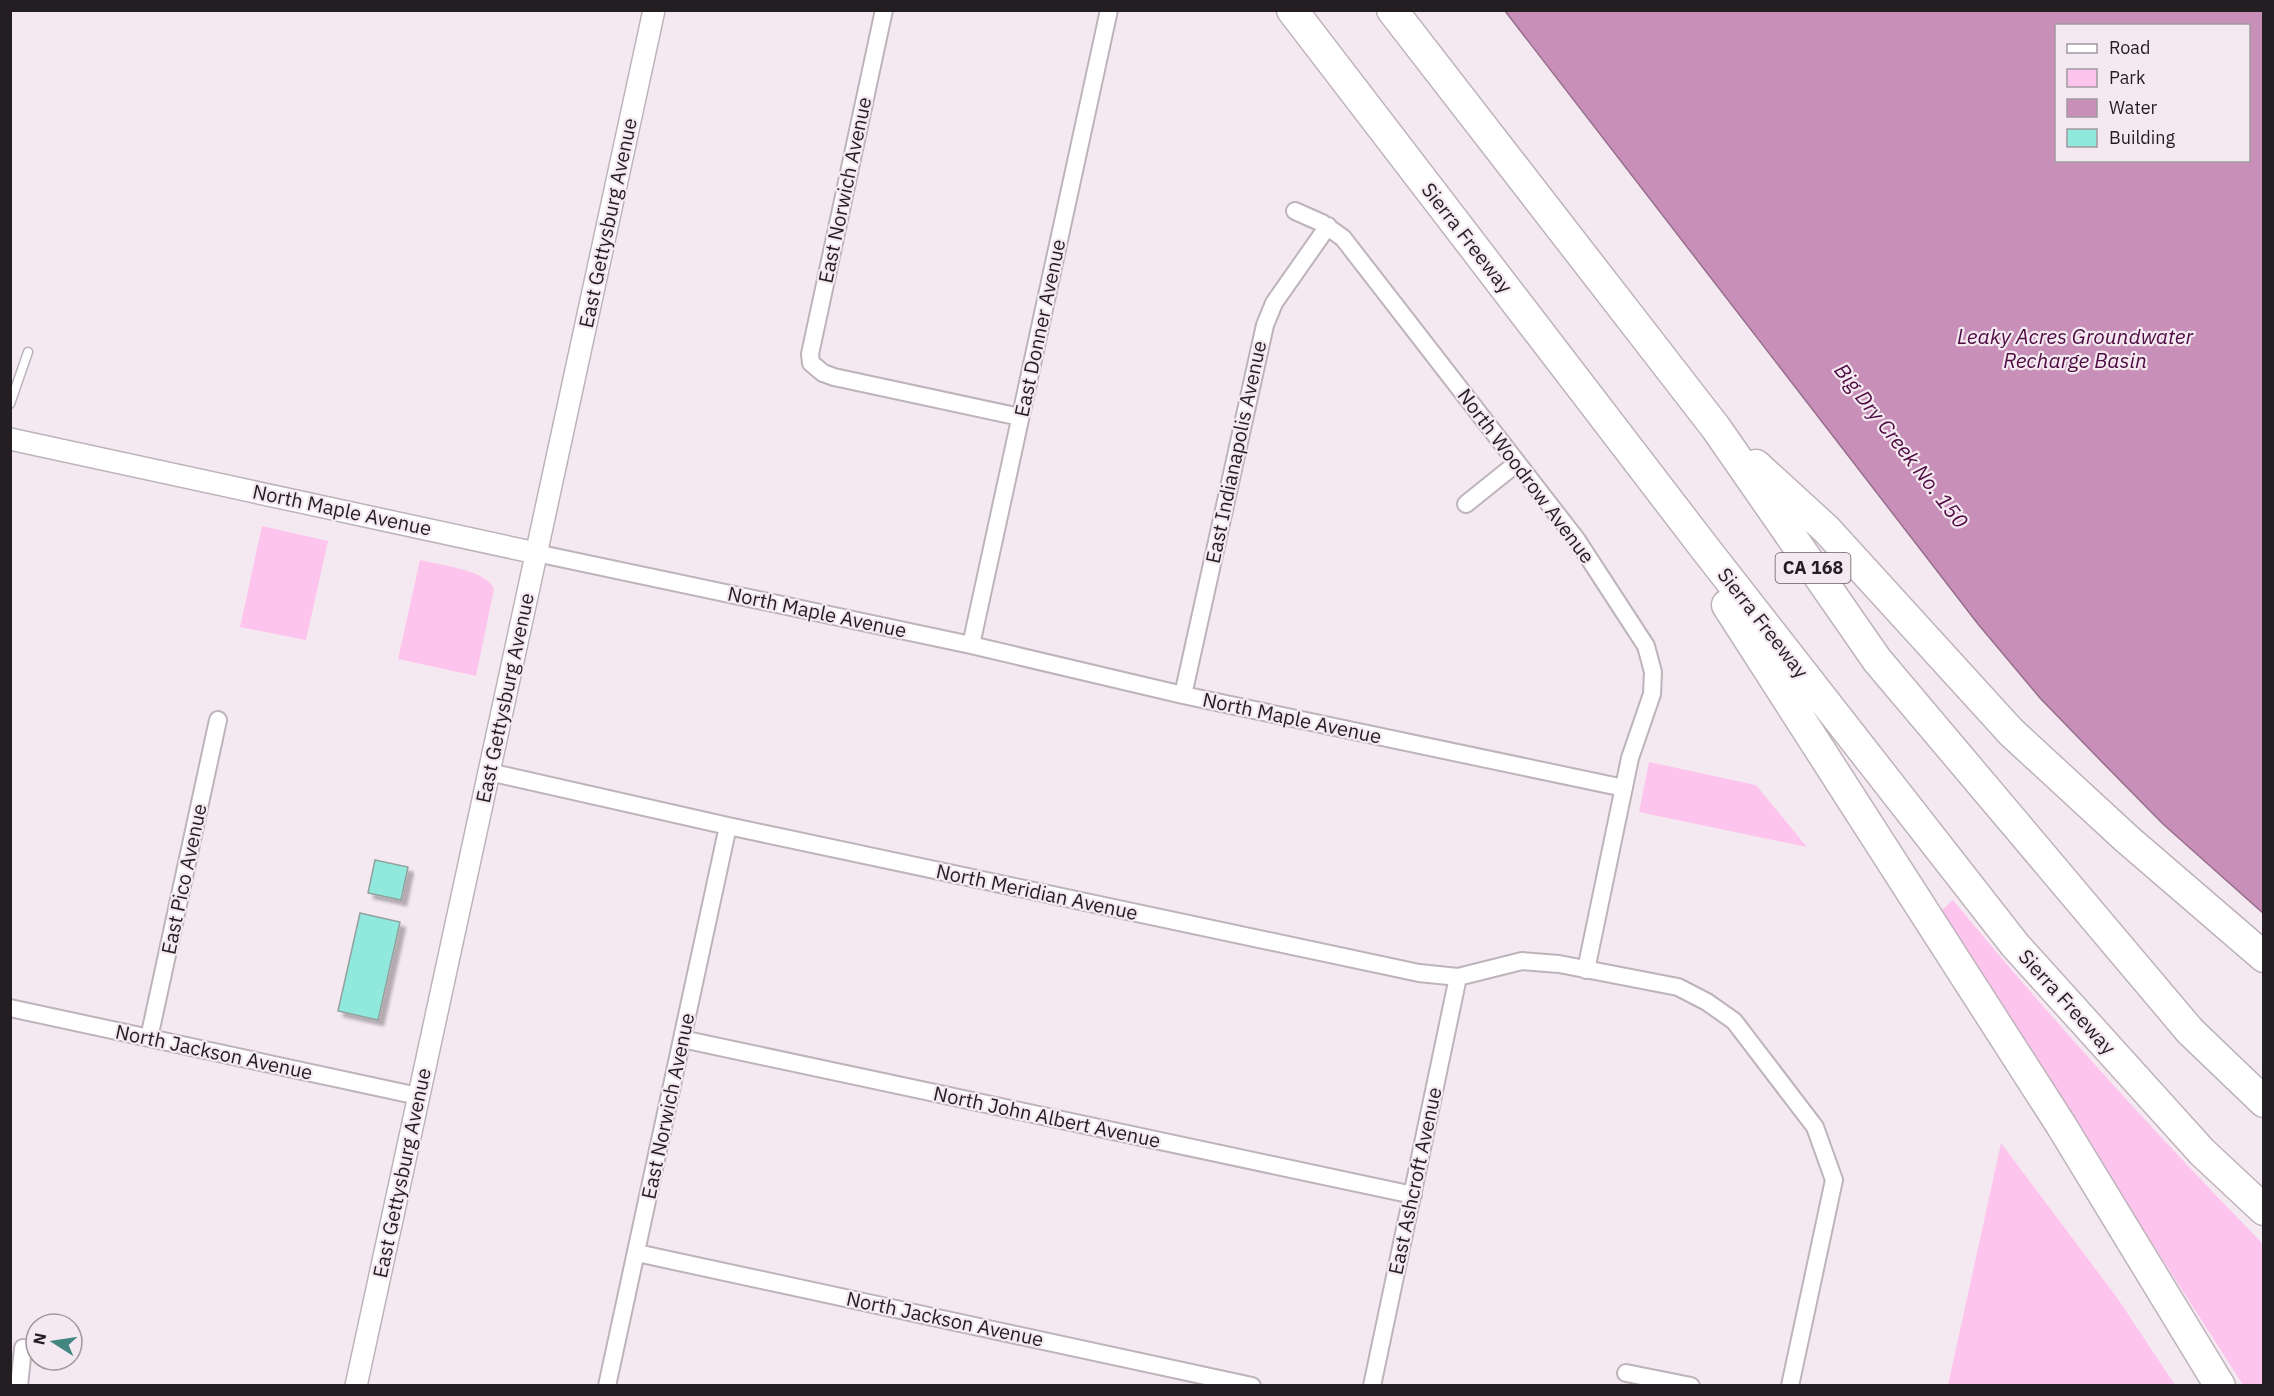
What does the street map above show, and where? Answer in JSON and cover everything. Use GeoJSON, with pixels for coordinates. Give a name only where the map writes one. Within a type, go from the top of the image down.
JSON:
{"type":"FeatureCollection","features":[{"type":"Feature","properties":{"kind":"highway","name":"Sierra Freeway"},"geometry":{"type":"LineString","coordinates":[[1292,10],[1707,551],[2015,945],[2202,1152],[2264,1210]]}},
{"type":"Feature","properties":{"kind":"highway","name":"CA 168"},"geometry":{"type":"LineString","coordinates":[[1392,10],[1716,428],[1877,660],[2190,1031],[2264,1102]]}},
{"type":"Feature","properties":{"kind":"highway"},"geometry":{"type":"LineString","coordinates":[[1716,428],[1827,530],[2011,732],[2127,839],[2264,957]]}},
{"type":"Feature","properties":{"kind":"highway"},"geometry":{"type":"LineString","coordinates":[[1707,551],[1728,606],[2061,1125],[2220,1386]]}},
{"type":"Feature","properties":{"kind":"street","name":"East Gettysburg Avenue"},"geometry":{"type":"LineString","coordinates":[[356,1386],[654,10]]}},
{"type":"Feature","properties":{"kind":"street","name":"East Norwich Avenue"},"geometry":{"type":"LineString","coordinates":[[884,10],[810,354],[815,368],[834,376],[1020,417]]}},
{"type":"Feature","properties":{"kind":"street","name":"East Donner Avenue"},"geometry":{"type":"LineString","coordinates":[[971,645],[1109,10]]}},
{"type":"Feature","properties":{"kind":"street","name":"North Woodrow Avenue"},"geometry":{"type":"LineString","coordinates":[[1295,211],[1328,226],[1343,238],[1576,540],[1646,646],[1653,672],[1652,694],[1633,750],[1586,970]]}},
{"type":"Feature","properties":{"kind":"street","name":"East Indianapolis Avenue"},"geometry":{"type":"LineString","coordinates":[[1183,695],[1265,325],[1274,303],[1328,226]]}},
{"type":"Feature","properties":{"kind":"street","name":"North Maple Avenue"},"geometry":{"type":"LineString","coordinates":[[10,439],[971,645],[1183,695],[1624,788]]}},
{"type":"Feature","properties":{"kind":"street"},"geometry":{"type":"LineString","coordinates":[[1466,504],[1516,463]]}},
{"type":"Feature","properties":{"kind":"street","name":"East Pico Avenue"},"geometry":{"type":"LineString","coordinates":[[149,1038],[218,720]]}},
{"type":"Feature","properties":{"kind":"street","name":"North Meridian Avenue"},"geometry":{"type":"LineString","coordinates":[[489,772],[728,826],[1419,974],[1458,977],[1522,961],[1677,987],[1707,1002],[1734,1021],[1815,1126],[1834,1180],[1790,1386]]}},
{"type":"Feature","properties":{"kind":"street","name":"East Norwich Avenue"},"geometry":{"type":"LineString","coordinates":[[607,1386],[728,826]]}},
{"type":"Feature","properties":{"kind":"street","name":"East Ashcroft Avenue"},"geometry":{"type":"LineString","coordinates":[[1372,1386],[1458,977]]}},
{"type":"Feature","properties":{"kind":"street","name":"North Jackson Avenue"},"geometry":{"type":"LineString","coordinates":[[10,1008],[418,1096]]}},
{"type":"Feature","properties":{"kind":"street","name":"North John Albert Avenue"},"geometry":{"type":"LineString","coordinates":[[682,1039],[1413,1195]]}},
{"type":"Feature","properties":{"kind":"street","name":"North Jackson Avenue"},"geometry":{"type":"LineString","coordinates":[[637,1253],[1252,1386]]}},
{"type":"Feature","properties":{"kind":"street"},"geometry":{"type":"LineString","coordinates":[[19,1386],[23,1347]]}},
{"type":"Feature","properties":{"kind":"street"},"geometry":{"type":"LineString","coordinates":[[1626,1373],[1691,1386]]}},
{"type":"Feature","properties":{"kind":"lane"},"geometry":{"type":"LineString","coordinates":[[10,404],[28,352]]}},
{"type":"Feature","properties":{"kind":"green space"},"geometry":{"type":"Polygon","coordinates":[[[262,526],[328,541],[306,640],[240,627],[262,526]]]}},
{"type":"Feature","properties":{"kind":"green space"},"geometry":{"type":"Polygon","coordinates":[[[420,560],[473,573],[490,583],[494,589],[476,676],[398,659],[420,560]]]}},
{"type":"Feature","properties":{"kind":"green space"},"geometry":{"type":"Polygon","coordinates":[[[1649,762],[1756,785],[1807,847],[1639,812],[1649,762]]]}},
{"type":"Feature","properties":{"kind":"green space"},"geometry":{"type":"Polygon","coordinates":[[[1953,900],[2104,1075],[2263,1244],[2263,1385],[2243,1385],[1940,912],[1953,900]]]}},
{"type":"Feature","properties":{"kind":"green space"},"geometry":{"type":"Polygon","coordinates":[[[2001,1143],[2118,1299],[2175,1385],[1948,1385],[2001,1143]]]}},
{"type":"Feature","properties":{"kind":"water","name":"Leaky Acres Groundwater Recharge Basin"},"geometry":{"type":"Polygon","coordinates":[[[1505,11],[2263,11],[2263,913],[2163,824],[2040,698],[1978,624],[1505,11]]]}},
{"type":"Feature","properties":{"kind":"building"},"geometry":{"type":"Polygon","coordinates":[[[375,860],[408,867],[401,900],[368,893],[375,860]]]}},
{"type":"Feature","properties":{"kind":"building"},"geometry":{"type":"Polygon","coordinates":[[[360,913],[400,922],[378,1020],[338,1011],[360,913]]]}},
{"type":"Feature","properties":{"kind":"water label","name":"Big Dry Creek No. 150"},"geometry":{"type":"Point","coordinates":[1901,446]}}]}
